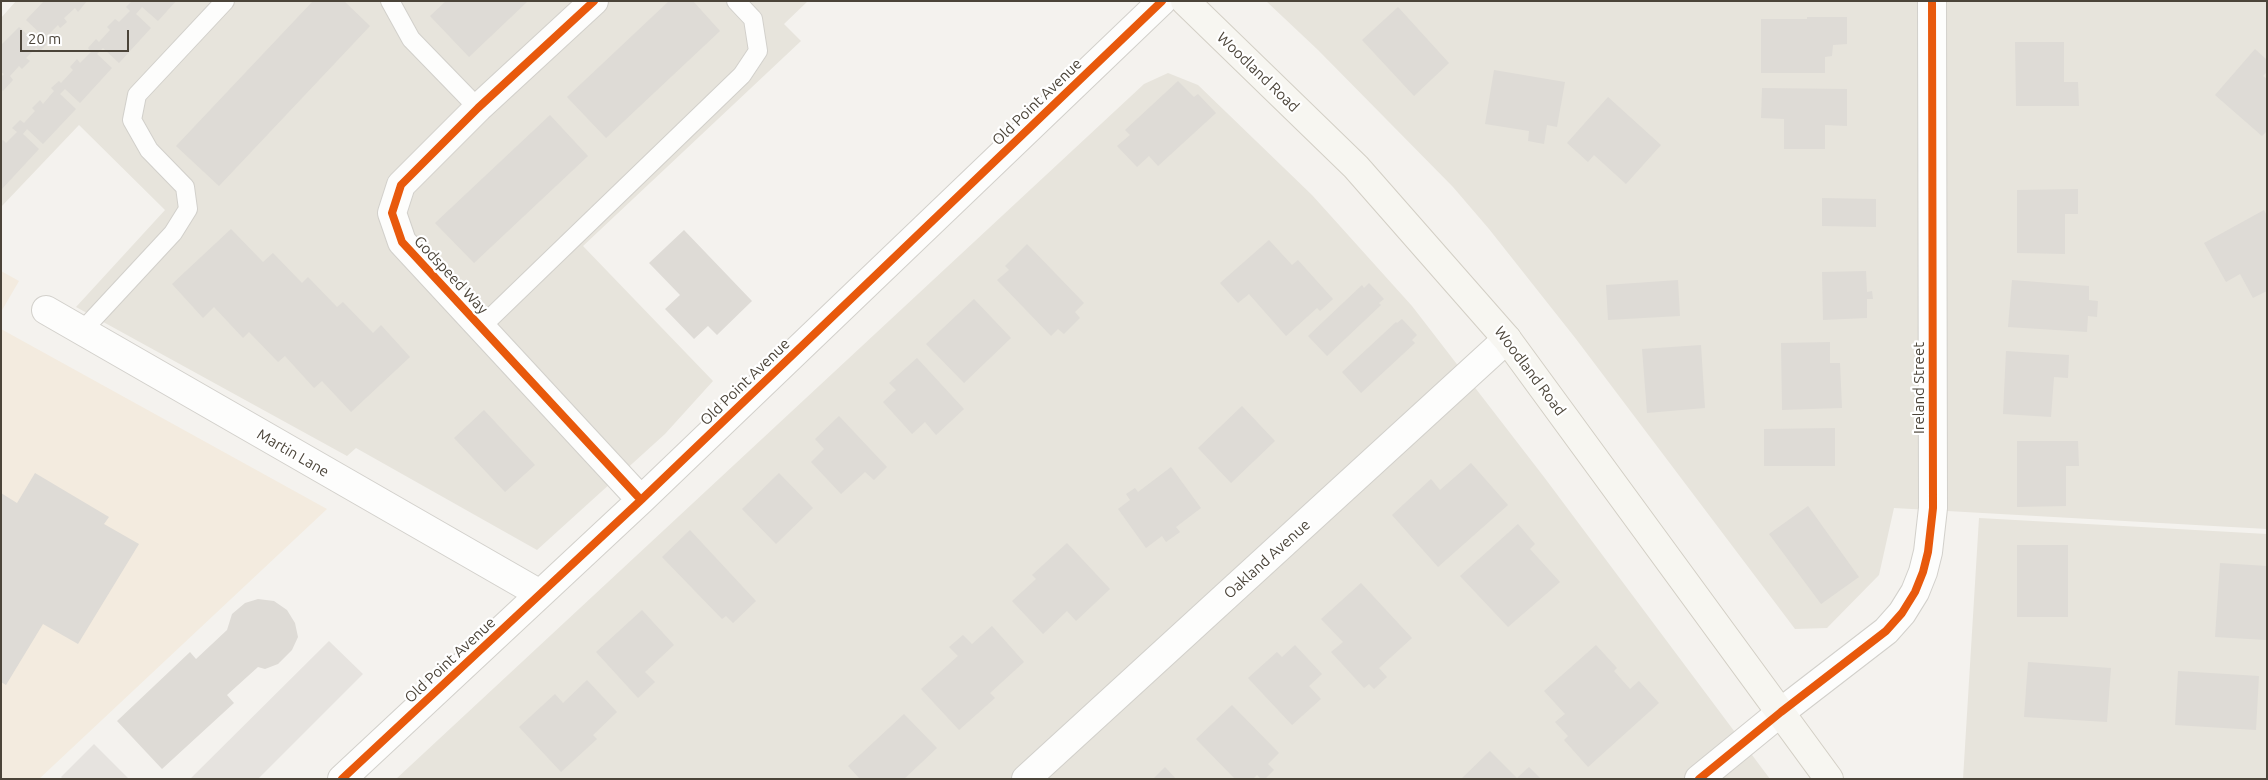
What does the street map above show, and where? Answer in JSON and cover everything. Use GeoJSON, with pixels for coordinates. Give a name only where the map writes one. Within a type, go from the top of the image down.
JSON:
{"type":"FeatureCollection","features":[{"type":"Feature","properties":{"kind":"main road","name":"Woodland Road"},"geometry":{"type":"LineString","coordinates":[[1185,1],[1356,167],[1507,339],[1829,779]]}},
{"type":"Feature","properties":{"kind":"street","name":"Godspeed Way"},"geometry":{"type":"LineString","coordinates":[[594,1],[478,108],[401,185],[392,213],[402,242],[641,500]]}},
{"type":"Feature","properties":{"kind":"street","name":"Old Point Avenue"},"geometry":{"type":"LineString","coordinates":[[342,779],[641,500],[1162,1]]}},
{"type":"Feature","properties":{"kind":"street","name":"Ireland Street"},"geometry":{"type":"LineString","coordinates":[[1699,779],[1781,712],[1886,631],[1902,613],[1915,592],[1928,552],[1933,508],[1932,1]]}},
{"type":"Feature","properties":{"kind":"street","name":"Martin Lane"},"geometry":{"type":"LineString","coordinates":[[46,310],[540,594]]}},
{"type":"Feature","properties":{"kind":"street","name":"Oakland Avenue"},"geometry":{"type":"LineString","coordinates":[[1026,779],[1507,339]]}},
{"type":"Feature","properties":{"kind":"lane"},"geometry":{"type":"LineString","coordinates":[[82,331],[174,233],[188,210],[185,187],[149,150],[132,120],[137,95],[225,1]]}},
{"type":"Feature","properties":{"kind":"lane"},"geometry":{"type":"LineString","coordinates":[[390,1],[411,38],[478,108]]}},
{"type":"Feature","properties":{"kind":"lane"},"geometry":{"type":"LineString","coordinates":[[481,327],[742,75],[758,51],[753,18],[736,1]]}},
{"type":"Feature","properties":{"kind":"shaded area"},"geometry":{"type":"Polygon","coordinates":[[[16,1],[808,1],[784,24],[801,41],[583,246],[713,381],[665,434],[537,550],[356,448],[347,456],[76,307],[165,210],[79,125],[1,207],[1,18],[16,1]]]}},
{"type":"Feature","properties":{"kind":"shaded area"},"geometry":{"type":"Polygon","coordinates":[[[1266,1],[2267,1],[2267,529],[1894,508],[1879,575],[1827,628],[1795,629],[1576,339],[1489,229],[1453,187],[1318,50],[1266,1]]]}},
{"type":"Feature","properties":{"kind":"shaded area"},"geometry":{"type":"Polygon","coordinates":[[[1168,73],[1198,85],[1312,195],[1412,306],[1544,477],[1770,779],[396,779],[1144,84],[1168,73]]]}},
{"type":"Feature","properties":{"kind":"shaded area"},"geometry":{"type":"Polygon","coordinates":[[[1,271],[19,281],[1,312],[1,271]]]}},
{"type":"Feature","properties":{"kind":"shaded area"},"geometry":{"type":"Polygon","coordinates":[[[1,329],[327,509],[39,779],[1,779],[1,329]]]}},
{"type":"Feature","properties":{"kind":"shaded area"},"geometry":{"type":"Polygon","coordinates":[[[1979,518],[2267,534],[2267,779],[1963,779],[1979,518]]]}},
{"type":"Feature","properties":{"kind":"shaded area"},"geometry":{"type":"Polygon","coordinates":[[[329,641],[363,674],[258,779],[190,779],[329,641]]]}},
{"type":"Feature","properties":{"kind":"shaded area"},"geometry":{"type":"Polygon","coordinates":[[[94,744],[129,779],[63,779],[61,777],[94,744]]]}},
{"type":"Feature","properties":{"kind":"building"},"geometry":{"type":"Polygon","coordinates":[[[44,1],[87,1],[78,12],[75,8],[64,18],[67,22],[60,28],[58,25],[47,36],[51,40],[40,51],[36,48],[26,58],[30,61],[22,69],[19,66],[10,76],[13,80],[3,91],[1,89],[1,77],[4,74],[1,72],[1,45],[19,27],[35,42],[42,35],[26,20],[44,1]]]}},
{"type":"Feature","properties":{"kind":"building"},"geometry":{"type":"Polygon","coordinates":[[[132,1],[176,1],[158,21],[142,7],[136,14],[151,28],[119,63],[103,48],[97,54],[112,68],[80,103],[65,89],[60,94],[76,109],[43,144],[27,129],[23,134],[39,149],[1,190],[1,141],[3,140],[6,143],[17,132],[12,128],[20,120],[24,123],[35,111],[32,108],[40,100],[43,104],[54,91],[51,88],[59,81],[61,83],[73,70],[70,67],[77,59],[80,63],[91,52],[88,48],[96,39],[99,42],[110,30],[107,27],[115,19],[119,22],[130,11],[126,7],[132,1]]]}},
{"type":"Feature","properties":{"kind":"building"},"geometry":{"type":"Polygon","coordinates":[[[313,1],[344,1],[370,26],[219,186],[176,146],[313,1]]]}},
{"type":"Feature","properties":{"kind":"building"},"geometry":{"type":"Polygon","coordinates":[[[446,1],[528,1],[469,57],[430,16],[446,1]]]}},
{"type":"Feature","properties":{"kind":"building"},"geometry":{"type":"Polygon","coordinates":[[[669,1],[693,1],[720,31],[606,138],[567,97],[669,1]]]}},
{"type":"Feature","properties":{"kind":"building"},"geometry":{"type":"Polygon","coordinates":[[[1398,7],[1449,63],[1414,96],[1362,40],[1398,7]]]}},
{"type":"Feature","properties":{"kind":"building"},"geometry":{"type":"Polygon","coordinates":[[[1807,17],[1847,17],[1847,44],[1833,45],[1832,56],[1825,57],[1825,73],[1761,73],[1761,19],[1807,19],[1807,17]]]}},
{"type":"Feature","properties":{"kind":"building"},"geometry":{"type":"Polygon","coordinates":[[[2015,42],[2064,42],[2064,82],[2078,82],[2079,106],[2016,106],[2015,42]]]}},
{"type":"Feature","properties":{"kind":"building"},"geometry":{"type":"Polygon","coordinates":[[[2255,49],[2267,60],[2267,72],[2263,76],[2267,79],[2267,131],[2262,136],[2215,95],[2255,49]]]}},
{"type":"Feature","properties":{"kind":"building"},"geometry":{"type":"Polygon","coordinates":[[[1494,70],[1565,82],[1557,127],[1547,125],[1544,144],[1528,141],[1529,131],[1485,124],[1494,70]]]}},
{"type":"Feature","properties":{"kind":"building"},"geometry":{"type":"Polygon","coordinates":[[[1178,81],[1194,97],[1198,94],[1216,113],[1158,166],[1149,156],[1137,167],[1117,146],[1130,135],[1125,130],[1178,81]]]}},
{"type":"Feature","properties":{"kind":"building"},"geometry":{"type":"Polygon","coordinates":[[[1762,88],[1847,89],[1847,126],[1825,125],[1825,149],[1784,149],[1784,119],[1761,118],[1762,88]]]}},
{"type":"Feature","properties":{"kind":"building"},"geometry":{"type":"Polygon","coordinates":[[[1608,97],[1661,145],[1626,184],[1594,155],[1588,162],[1567,143],[1608,97]]]}},
{"type":"Feature","properties":{"kind":"building"},"geometry":{"type":"Polygon","coordinates":[[[550,115],[588,156],[474,263],[435,223],[550,115]]]}},
{"type":"Feature","properties":{"kind":"building"},"geometry":{"type":"Polygon","coordinates":[[[2078,189],[2078,214],[2065,214],[2065,254],[2017,253],[2017,190],[2078,189]]]}},
{"type":"Feature","properties":{"kind":"building"},"geometry":{"type":"Polygon","coordinates":[[[1822,198],[1876,199],[1876,227],[1822,226],[1822,198]]]}},
{"type":"Feature","properties":{"kind":"building"},"geometry":{"type":"Polygon","coordinates":[[[2264,210],[2267,216],[2267,291],[2253,298],[2240,274],[2226,282],[2204,243],[2264,210]]]}},
{"type":"Feature","properties":{"kind":"building"},"geometry":{"type":"Polygon","coordinates":[[[231,229],[263,262],[273,253],[302,283],[308,277],[337,307],[343,302],[373,333],[381,325],[410,357],[351,412],[322,381],[314,388],[285,356],[278,362],[249,332],[243,338],[214,307],[203,318],[172,284],[231,229]]]}},
{"type":"Feature","properties":{"kind":"building"},"geometry":{"type":"Polygon","coordinates":[[[684,230],[752,301],[717,335],[708,326],[694,339],[665,309],[680,295],[649,263],[684,230]]]}},
{"type":"Feature","properties":{"kind":"building"},"geometry":{"type":"Polygon","coordinates":[[[1269,240],[1292,265],[1298,260],[1333,299],[1320,311],[1317,308],[1286,336],[1249,294],[1238,303],[1220,283],[1269,240]]]}},
{"type":"Feature","properties":{"kind":"building"},"geometry":{"type":"Polygon","coordinates":[[[1027,244],[1084,303],[1075,312],[1080,318],[1064,334],[1058,329],[1051,336],[997,280],[1009,270],[1005,266],[1027,244]]]}},
{"type":"Feature","properties":{"kind":"building"},"geometry":{"type":"Polygon","coordinates":[[[1866,271],[1867,292],[1872,291],[1873,299],[1867,299],[1867,318],[1823,320],[1822,272],[1866,271]]]}},
{"type":"Feature","properties":{"kind":"building"},"geometry":{"type":"Polygon","coordinates":[[[1678,280],[1680,316],[1608,320],[1606,285],[1678,280]]]}},
{"type":"Feature","properties":{"kind":"building"},"geometry":{"type":"Polygon","coordinates":[[[2012,280],[2089,286],[2089,300],[2098,301],[2097,317],[2088,316],[2087,332],[2008,327],[2012,280]]]}},
{"type":"Feature","properties":{"kind":"building"},"geometry":{"type":"Polygon","coordinates":[[[1369,283],[1384,299],[1379,303],[1381,305],[1327,356],[1308,336],[1362,285],[1364,288],[1369,283]]]}},
{"type":"Feature","properties":{"kind":"building"},"geometry":{"type":"Polygon","coordinates":[[[974,299],[1011,338],[964,383],[926,344],[974,299]]]}},
{"type":"Feature","properties":{"kind":"building"},"geometry":{"type":"Polygon","coordinates":[[[1402,319],[1417,335],[1412,340],[1415,343],[1361,393],[1342,372],[1396,322],[1402,319]]]}},
{"type":"Feature","properties":{"kind":"building"},"geometry":{"type":"Polygon","coordinates":[[[1830,342],[1830,363],[1840,363],[1842,408],[1782,410],[1781,343],[1830,342]]]}},
{"type":"Feature","properties":{"kind":"building"},"geometry":{"type":"Polygon","coordinates":[[[1701,345],[1705,408],[1647,413],[1642,349],[1701,345]]]}},
{"type":"Feature","properties":{"kind":"building"},"geometry":{"type":"Polygon","coordinates":[[[2006,351],[2069,355],[2068,378],[2054,377],[2051,417],[2003,414],[2006,351]]]}},
{"type":"Feature","properties":{"kind":"building"},"geometry":{"type":"Polygon","coordinates":[[[917,358],[964,409],[936,435],[925,422],[912,434],[883,402],[896,390],[889,383],[917,358]]]}},
{"type":"Feature","properties":{"kind":"building"},"geometry":{"type":"Polygon","coordinates":[[[1242,406],[1275,441],[1231,483],[1198,448],[1242,406]]]}},
{"type":"Feature","properties":{"kind":"building"},"geometry":{"type":"Polygon","coordinates":[[[484,410],[535,465],[505,492],[454,438],[484,410]]]}},
{"type":"Feature","properties":{"kind":"building"},"geometry":{"type":"Polygon","coordinates":[[[839,416],[887,467],[874,480],[865,472],[841,494],[811,462],[824,449],[815,439],[839,416]]]}},
{"type":"Feature","properties":{"kind":"building"},"geometry":{"type":"Polygon","coordinates":[[[1835,428],[1835,466],[1764,466],[1764,429],[1835,428]]]}},
{"type":"Feature","properties":{"kind":"building"},"geometry":{"type":"Polygon","coordinates":[[[2017,441],[2078,441],[2079,466],[2066,466],[2066,506],[2017,507],[2017,441]]]}},
{"type":"Feature","properties":{"kind":"building"},"geometry":{"type":"Polygon","coordinates":[[[1471,463],[1508,505],[1438,567],[1392,515],[1431,479],[1440,490],[1471,463]]]}},
{"type":"Feature","properties":{"kind":"building"},"geometry":{"type":"Polygon","coordinates":[[[1171,467],[1201,508],[1176,527],[1180,532],[1166,542],[1162,536],[1146,548],[1118,509],[1130,500],[1126,494],[1135,488],[1138,492],[1171,467]]]}},
{"type":"Feature","properties":{"kind":"building"},"geometry":{"type":"Polygon","coordinates":[[[35,473],[109,517],[104,524],[139,544],[78,644],[43,624],[6,685],[1,682],[1,493],[17,503],[35,473]]]}},
{"type":"Feature","properties":{"kind":"building"},"geometry":{"type":"Polygon","coordinates":[[[779,473],[813,508],[776,544],[742,509],[779,473]]]}},
{"type":"Feature","properties":{"kind":"building"},"geometry":{"type":"Polygon","coordinates":[[[1808,506],[1859,577],[1821,604],[1769,534],[1808,506]]]}},
{"type":"Feature","properties":{"kind":"building"},"geometry":{"type":"Polygon","coordinates":[[[1518,524],[1535,544],[1530,549],[1560,582],[1508,627],[1460,576],[1518,524]]]}},
{"type":"Feature","properties":{"kind":"building"},"geometry":{"type":"Polygon","coordinates":[[[690,530],[756,601],[733,623],[726,616],[722,619],[662,557],[690,530]]]}},
{"type":"Feature","properties":{"kind":"building"},"geometry":{"type":"Polygon","coordinates":[[[1067,543],[1110,589],[1076,621],[1067,611],[1043,634],[1012,601],[1036,579],[1032,575],[1067,543]]]}},
{"type":"Feature","properties":{"kind":"building"},"geometry":{"type":"Polygon","coordinates":[[[2017,545],[2068,545],[2068,617],[2017,617],[2017,545]]]}},
{"type":"Feature","properties":{"kind":"building"},"geometry":{"type":"Polygon","coordinates":[[[2220,563],[2267,566],[2266,640],[2215,637],[2220,563]]]}},
{"type":"Feature","properties":{"kind":"building"},"geometry":{"type":"Polygon","coordinates":[[[1361,583],[1412,638],[1379,668],[1387,677],[1374,689],[1369,684],[1364,688],[1331,652],[1343,642],[1321,619],[1361,583]]]}},
{"type":"Feature","properties":{"kind":"building"},"geometry":{"type":"Polygon","coordinates":[[[258,599],[274,601],[287,610],[295,623],[298,637],[292,650],[278,664],[265,669],[258,667],[227,695],[234,703],[162,769],[117,721],[190,652],[196,659],[227,630],[232,614],[245,603],[258,599]]]}},
{"type":"Feature","properties":{"kind":"building"},"geometry":{"type":"Polygon","coordinates":[[[642,610],[674,645],[645,672],[655,682],[638,698],[596,652],[642,610]]]}},
{"type":"Feature","properties":{"kind":"building"},"geometry":{"type":"Polygon","coordinates":[[[992,626],[1024,662],[990,693],[995,698],[959,730],[921,689],[958,656],[949,647],[963,635],[972,644],[992,626]]]}},
{"type":"Feature","properties":{"kind":"building"},"geometry":{"type":"Polygon","coordinates":[[[1295,645],[1322,674],[1309,686],[1321,699],[1292,725],[1248,678],[1277,652],[1282,657],[1295,645]]]}},
{"type":"Feature","properties":{"kind":"building"},"geometry":{"type":"Polygon","coordinates":[[[1596,645],[1617,668],[1614,671],[1630,689],[1639,681],[1659,703],[1588,767],[1564,740],[1568,736],[1555,722],[1565,714],[1544,691],[1596,645]]]}},
{"type":"Feature","properties":{"kind":"building"},"geometry":{"type":"Polygon","coordinates":[[[2028,662],[2111,668],[2107,722],[2024,717],[2028,662]]]}},
{"type":"Feature","properties":{"kind":"building"},"geometry":{"type":"Polygon","coordinates":[[[2178,671],[2259,676],[2256,730],[2175,725],[2178,671]]]}},
{"type":"Feature","properties":{"kind":"building"},"geometry":{"type":"Polygon","coordinates":[[[587,680],[617,712],[593,735],[597,739],[561,772],[519,727],[555,694],[563,703],[587,680]]]}},
{"type":"Feature","properties":{"kind":"building"},"geometry":{"type":"Polygon","coordinates":[[[1232,705],[1279,753],[1268,764],[1274,770],[1265,779],[1261,779],[1257,775],[1253,779],[1235,779],[1196,739],[1232,705]]]}},
{"type":"Feature","properties":{"kind":"building"},"geometry":{"type":"Polygon","coordinates":[[[904,714],[937,748],[904,779],[860,779],[848,766],[904,714]]]}},
{"type":"Feature","properties":{"kind":"building"},"geometry":{"type":"Polygon","coordinates":[[[1490,751],[1517,778],[1529,767],[1541,779],[1461,779],[1490,751]]]}},
{"type":"Feature","properties":{"kind":"building"},"geometry":{"type":"Polygon","coordinates":[[[1165,767],[1176,779],[1153,779],[1165,767]]]}},
{"type":"Feature","properties":{"kind":"cycle path"},"geometry":{"type":"LineString","coordinates":[[594,1],[478,108],[401,185],[392,213],[402,242],[641,500]]}},
{"type":"Feature","properties":{"kind":"cycle path"},"geometry":{"type":"LineString","coordinates":[[342,779],[641,500],[1162,1]]}},
{"type":"Feature","properties":{"kind":"cycle path"},"geometry":{"type":"LineString","coordinates":[[1699,779],[1781,712],[1886,631],[1902,613],[1915,592],[1923,572],[1928,552],[1933,508],[1932,1]]}}]}
